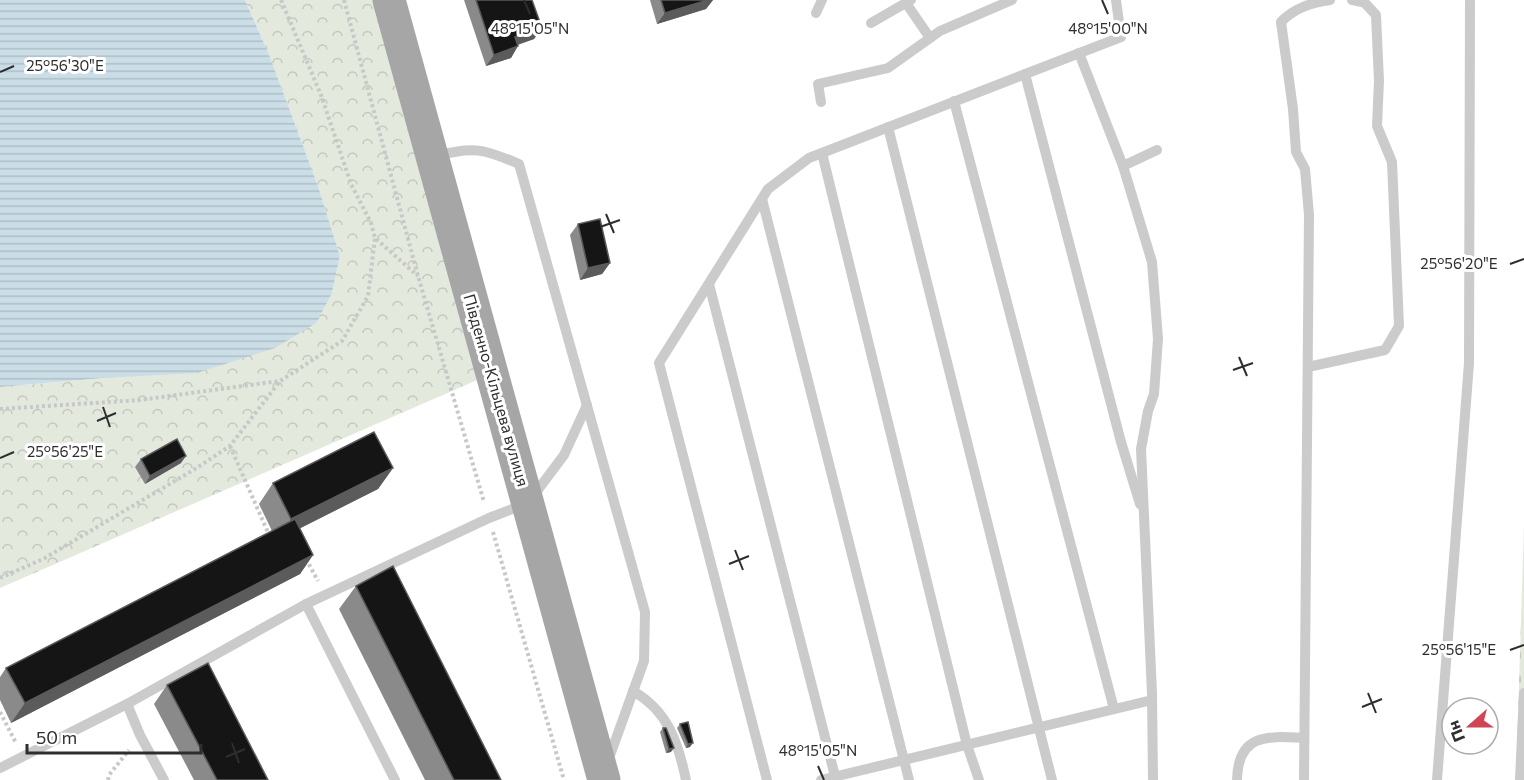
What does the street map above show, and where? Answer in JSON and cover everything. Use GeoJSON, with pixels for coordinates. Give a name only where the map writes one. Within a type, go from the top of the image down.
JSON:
{"type":"FeatureCollection","features":[{"type":"Feature","properties":{"kind":"main road","name":"Південно-Кільцева вулиця"},"geometry":{"type":"LineString","coordinates":[[389,0],[603,778]]}},
{"type":"Feature","properties":{"kind":"lane"},"geometry":{"type":"LineString","coordinates":[[816,13],[822,0]]}},
{"type":"Feature","properties":{"kind":"lane"},"geometry":{"type":"LineString","coordinates":[[821,102],[818,84],[888,68],[940,31],[1012,0]]}},
{"type":"Feature","properties":{"kind":"lane"},"geometry":{"type":"LineString","coordinates":[[767,780],[659,363],[768,189],[809,158],[1121,37],[1116,0]]}},
{"type":"Feature","properties":{"kind":"lane"},"geometry":{"type":"LineString","coordinates":[[1304,780],[1309,215],[1305,169],[1296,153],[1293,109],[1281,22],[1288,14],[1299,8],[1330,0]]}},
{"type":"Feature","properties":{"kind":"lane"},"geometry":{"type":"LineString","coordinates":[[1308,367],[1385,350],[1399,326],[1392,162],[1377,126],[1379,81],[1376,15],[1365,3],[1352,0]]}},
{"type":"Feature","properties":{"kind":"lane"},"geometry":{"type":"LineString","coordinates":[[1437,780],[1469,363],[1470,0]]}},
{"type":"Feature","properties":{"kind":"lane"},"geometry":{"type":"LineString","coordinates":[[870,23],[909,1],[930,38]]}},
{"type":"Feature","properties":{"kind":"lane"},"geometry":{"type":"LineString","coordinates":[[1079,54],[1123,166],[1152,262],[1158,339],[1154,394],[1148,411],[1141,449],[1152,700],[1153,780]]}},
{"type":"Feature","properties":{"kind":"lane"},"geometry":{"type":"LineString","coordinates":[[1025,74],[1121,442],[1144,519]]}},
{"type":"Feature","properties":{"kind":"lane"},"geometry":{"type":"LineString","coordinates":[[954,101],[1114,709]]}},
{"type":"Feature","properties":{"kind":"lane"},"geometry":{"type":"LineString","coordinates":[[888,127],[1052,780]]}},
{"type":"Feature","properties":{"kind":"lane"},"geometry":{"type":"LineString","coordinates":[[432,157],[460,150],[489,151],[519,164],[645,612],[644,661],[603,778]]}},
{"type":"Feature","properties":{"kind":"lane"},"geometry":{"type":"LineString","coordinates":[[1123,166],[1157,150]]}},
{"type":"Feature","properties":{"kind":"lane"},"geometry":{"type":"LineString","coordinates":[[822,153],[967,745],[979,780]]}},
{"type":"Feature","properties":{"kind":"lane"},"geometry":{"type":"LineString","coordinates":[[762,199],[909,780]]}},
{"type":"Feature","properties":{"kind":"lane"},"geometry":{"type":"LineString","coordinates":[[709,284],[835,778]]}},
{"type":"Feature","properties":{"kind":"lane"},"geometry":{"type":"LineString","coordinates":[[0,768],[127,704],[306,604],[489,518],[528,503],[564,455],[587,405]]}},
{"type":"Feature","properties":{"kind":"lane"},"geometry":{"type":"LineString","coordinates":[[306,604],[395,780]]}},
{"type":"Feature","properties":{"kind":"lane"},"geometry":{"type":"LineString","coordinates":[[633,691],[649,700],[666,720],[686,780]]}},
{"type":"Feature","properties":{"kind":"lane"},"geometry":{"type":"LineString","coordinates":[[1520,780],[1524,693]]}},
{"type":"Feature","properties":{"kind":"lane"},"geometry":{"type":"LineString","coordinates":[[821,780],[1152,700]]}},
{"type":"Feature","properties":{"kind":"lane"},"geometry":{"type":"LineString","coordinates":[[127,704],[140,735],[164,780]]}},
{"type":"Feature","properties":{"kind":"lane"},"geometry":{"type":"LineString","coordinates":[[1237,780],[1237,766],[1247,747],[1268,736],[1304,738]]}},
{"type":"Feature","properties":{"kind":"path"},"geometry":{"type":"LineString","coordinates":[[0,578],[43,559],[230,446],[280,381],[342,341],[368,296],[375,238],[371,223],[351,184],[321,95],[283,0]]}},
{"type":"Feature","properties":{"kind":"path"},"geometry":{"type":"LineString","coordinates":[[344,0],[418,276],[564,780]]}},
{"type":"Feature","properties":{"kind":"path"},"geometry":{"type":"LineString","coordinates":[[375,238],[418,276]]}},
{"type":"Feature","properties":{"kind":"path"},"geometry":{"type":"LineString","coordinates":[[0,409],[141,400],[280,381]]}},
{"type":"Feature","properties":{"kind":"path"},"geometry":{"type":"LineString","coordinates":[[230,446],[271,538],[280,534]]}},
{"type":"Feature","properties":{"kind":"path"},"geometry":{"type":"LineString","coordinates":[[305,557],[326,595]]}},
{"type":"Feature","properties":{"kind":"path"},"geometry":{"type":"LineString","coordinates":[[0,712],[24,756]]}},
{"type":"Feature","properties":{"kind":"path"},"geometry":{"type":"LineString","coordinates":[[108,780],[109,775],[140,735]]}},
{"type":"Feature","properties":{"kind":"green space"},"geometry":{"type":"Polygon","coordinates":[[[245,0],[388,0],[491,374],[0,588],[0,387],[104,378],[332,293],[340,256],[318,186],[270,57],[245,0]]]}},
{"type":"Feature","properties":{"kind":"green space"},"geometry":{"type":"Polygon","coordinates":[[[1524,524],[1524,780],[1516,780],[1524,524]]]}},
{"type":"Feature","properties":{"kind":"shaded area"},"geometry":{"type":"Polygon","coordinates":[[[0,0],[245,0],[270,57],[318,186],[340,256],[332,293],[316,323],[275,348],[197,373],[0,387],[0,0]]]}},
{"type":"Feature","properties":{"kind":"building"},"geometry":{"type":"Polygon","coordinates":[[[476,0],[532,0],[542,28],[515,37],[518,46],[494,55],[476,0]]]}},
{"type":"Feature","properties":{"kind":"building"},"geometry":{"type":"Polygon","coordinates":[[[661,0],[708,0],[665,13],[661,0]]]}},
{"type":"Feature","properties":{"kind":"building"},"geometry":{"type":"Polygon","coordinates":[[[600,219],[610,263],[588,268],[578,224],[600,219]]]}},
{"type":"Feature","properties":{"kind":"building"},"geometry":{"type":"Polygon","coordinates":[[[374,432],[393,468],[291,519],[273,483],[374,432]]]}},
{"type":"Feature","properties":{"kind":"building"},"geometry":{"type":"Polygon","coordinates":[[[177,439],[186,456],[150,476],[141,459],[177,439]]]}},
{"type":"Feature","properties":{"kind":"building"},"geometry":{"type":"Polygon","coordinates":[[[295,519],[313,555],[25,703],[6,668],[295,519]]]}},
{"type":"Feature","properties":{"kind":"building"},"geometry":{"type":"Polygon","coordinates":[[[393,566],[501,780],[454,780],[356,586],[393,566]]]}},
{"type":"Feature","properties":{"kind":"building"},"geometry":{"type":"Polygon","coordinates":[[[208,663],[268,780],[217,780],[167,685],[208,663]]]}},
{"type":"Feature","properties":{"kind":"building"},"geometry":{"type":"Polygon","coordinates":[[[688,722],[693,743],[688,744],[680,724],[688,722]]]}},
{"type":"Feature","properties":{"kind":"building"},"geometry":{"type":"Polygon","coordinates":[[[663,728],[666,728],[674,748],[669,749],[663,728]]]}}]}
